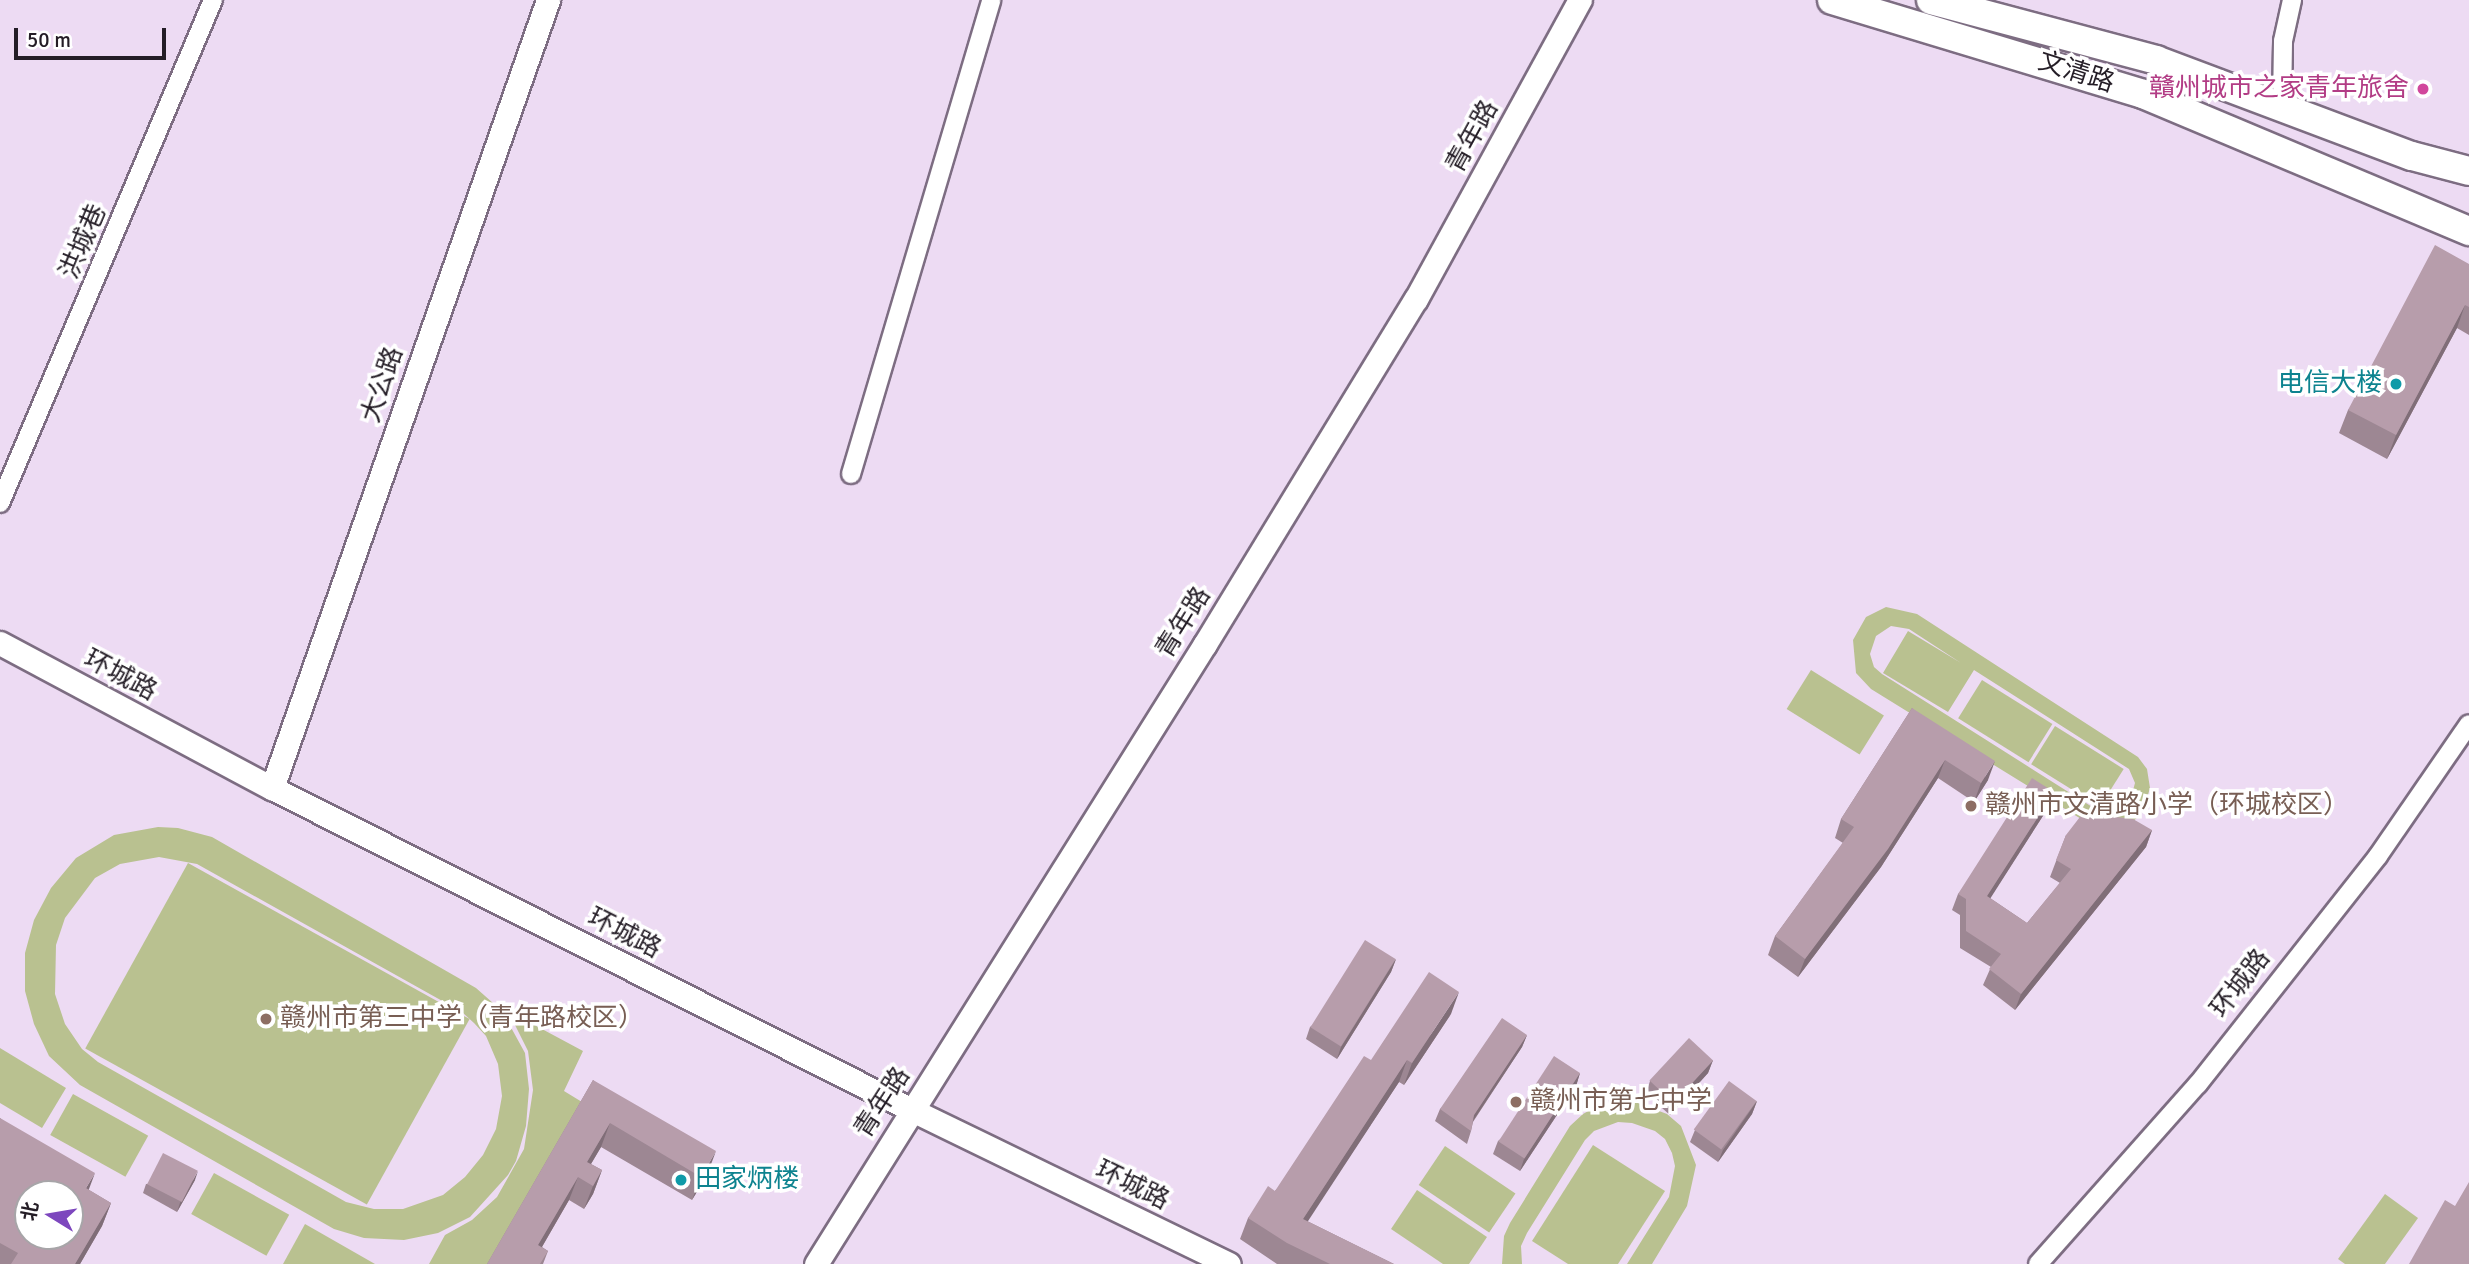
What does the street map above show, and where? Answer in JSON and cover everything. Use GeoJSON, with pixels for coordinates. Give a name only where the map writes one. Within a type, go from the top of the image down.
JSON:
{"type":"FeatureCollection","features":[{"type":"Feature","properties":{"kind":"main road","name":"文清路"},"geometry":{"type":"LineString","coordinates":[[1832,0],[2143,94],[2469,231]]}},
{"type":"Feature","properties":{"kind":"main road","name":"文清路"},"geometry":{"type":"LineString","coordinates":[[1931,0],[2156,60],[2412,156],[2469,171]]}},
{"type":"Feature","properties":{"kind":"street","name":"洪城巷"},"geometry":{"type":"LineString","coordinates":[[0,503],[213,0]]}},
{"type":"Feature","properties":{"kind":"street","name":"大公路"},"geometry":{"type":"LineString","coordinates":[[272,788],[548,0]]}},
{"type":"Feature","properties":{"kind":"street"},"geometry":{"type":"LineString","coordinates":[[851,474],[991,0]]}},
{"type":"Feature","properties":{"kind":"street","name":"青年路"},"geometry":{"type":"LineString","coordinates":[[816,1264],[1205,644],[1416,299],[1580,0]]}},
{"type":"Feature","properties":{"kind":"street"},"geometry":{"type":"LineString","coordinates":[[2282,106],[2283,41],[2292,0]]}},
{"type":"Feature","properties":{"kind":"street","name":"环城路"},"geometry":{"type":"LineString","coordinates":[[0,643],[272,788],[912,1110],[1229,1264]]}},
{"type":"Feature","properties":{"kind":"street","name":"环城路"},"geometry":{"type":"LineString","coordinates":[[2038,1264],[2198,1084],[2378,856],[2469,724]]}},
{"type":"Feature","properties":{"kind":"green space"},"geometry":{"type":"Polygon","coordinates":[[[1886,607],[1917,614],[2138,757],[2147,769],[2150,788],[2144,808],[2138,817],[2131,823],[2086,822],[1871,689],[1856,673],[1853,640],[1866,617],[1886,607]],[[1891,626],[1876,636],[1870,654],[1874,667],[1882,674],[2097,810],[2112,813],[2126,807],[2135,783],[2129,769],[1974,670],[1948,712],[1883,673],[1908,631],[1961,663],[1909,629],[1891,626]]]}},
{"type":"Feature","properties":{"kind":"green space"},"geometry":{"type":"Polygon","coordinates":[[[1811,670],[1884,716],[1860,755],[1787,709],[1811,670]]]}},
{"type":"Feature","properties":{"kind":"green space"},"geometry":{"type":"Polygon","coordinates":[[[1982,680],[2052,724],[2029,762],[1958,718],[1982,680]]]}},
{"type":"Feature","properties":{"kind":"green space"},"geometry":{"type":"Polygon","coordinates":[[[2055,726],[2124,769],[2100,807],[2031,764],[2055,726]]]}},
{"type":"Feature","properties":{"kind":"green space"},"geometry":{"type":"Polygon","coordinates":[[[158,827],[178,828],[212,837],[476,988],[502,1011],[525,1053],[529,1089],[526,1126],[516,1161],[508,1175],[470,1217],[438,1233],[404,1240],[364,1238],[334,1229],[80,1085],[49,1056],[34,1024],[25,991],[25,953],[34,920],[51,888],[76,858],[114,835],[158,827]],[[159,857],[120,864],[95,878],[65,918],[56,945],[55,994],[65,1024],[82,1049],[98,1062],[346,1202],[374,1209],[403,1209],[443,1195],[465,1177],[483,1155],[496,1129],[502,1096],[498,1064],[486,1036],[462,1012],[197,864],[159,857]]]}},
{"type":"Feature","properties":{"kind":"green space"},"geometry":{"type":"Polygon","coordinates":[[[188,863],[470,1019],[367,1205],[85,1048],[188,863]]]}},
{"type":"Feature","properties":{"kind":"green space"},"geometry":{"type":"Polygon","coordinates":[[[514,1014],[583,1051],[564,1091],[582,1102],[488,1264],[429,1264],[445,1235],[472,1220],[497,1197],[524,1149],[533,1090],[528,1051],[512,1019],[514,1014]]]}},
{"type":"Feature","properties":{"kind":"green space"},"geometry":{"type":"Polygon","coordinates":[[[0,1048],[66,1088],[42,1128],[0,1103],[0,1048]]]}},
{"type":"Feature","properties":{"kind":"green space"},"geometry":{"type":"Polygon","coordinates":[[[73,1094],[148,1136],[125,1177],[50,1135],[73,1094]]]}},
{"type":"Feature","properties":{"kind":"green space"},"geometry":{"type":"Polygon","coordinates":[[[1618,1101],[1635,1102],[1667,1114],[1681,1126],[1696,1165],[1687,1206],[1652,1264],[1627,1264],[1669,1197],[1675,1166],[1672,1153],[1665,1139],[1655,1131],[1632,1123],[1618,1122],[1594,1131],[1585,1140],[1527,1233],[1521,1246],[1522,1264],[1502,1264],[1504,1236],[1510,1223],[1570,1126],[1599,1105],[1618,1101]]]}},
{"type":"Feature","properties":{"kind":"green space"},"geometry":{"type":"Polygon","coordinates":[[[1593,1145],[1665,1191],[1618,1264],[1568,1264],[1532,1241],[1593,1145]]]}},
{"type":"Feature","properties":{"kind":"green space"},"geometry":{"type":"Polygon","coordinates":[[[1445,1146],[1515,1194],[1489,1232],[1419,1185],[1445,1146]]]}},
{"type":"Feature","properties":{"kind":"green space"},"geometry":{"type":"Polygon","coordinates":[[[214,1173],[289,1215],[266,1256],[191,1214],[214,1173]]]}},
{"type":"Feature","properties":{"kind":"green space"},"geometry":{"type":"Polygon","coordinates":[[[1417,1190],[1487,1237],[1469,1264],[1443,1264],[1391,1229],[1417,1190]]]}},
{"type":"Feature","properties":{"kind":"green space"},"geometry":{"type":"Polygon","coordinates":[[[2385,1194],[2418,1218],[2385,1264],[2345,1264],[2338,1259],[2385,1194]]]}},
{"type":"Feature","properties":{"kind":"green space"},"geometry":{"type":"Polygon","coordinates":[[[305,1224],[375,1264],[283,1264],[305,1224]]]}},
{"type":"Feature","properties":{"kind":"building","name":"电信大楼"},"geometry":{"type":"Polygon","coordinates":[[[2435,245],[2469,264],[2469,307],[2465,305],[2396,435],[2348,410],[2435,245]]]}},
{"type":"Feature","properties":{"kind":"building"},"geometry":{"type":"Polygon","coordinates":[[[1912,708],[1995,761],[1981,783],[1945,760],[1888,849],[1805,959],[1775,936],[1854,827],[1841,819],[1912,708]]]}},
{"type":"Feature","properties":{"kind":"building"},"geometry":{"type":"Polygon","coordinates":[[[2032,778],[2054,792],[1987,896],[2027,923],[2071,869],[2056,860],[2066,835],[2083,813],[2133,819],[2152,830],[2021,994],[1989,969],[2001,954],[1966,931],[1966,899],[1958,894],[2032,778]]]}},
{"type":"Feature","properties":{"kind":"building"},"geometry":{"type":"Polygon","coordinates":[[[1365,940],[1396,959],[1341,1046],[1310,1027],[1365,940]]]}},
{"type":"Feature","properties":{"kind":"building"},"geometry":{"type":"Polygon","coordinates":[[[1429,972],[1459,992],[1412,1063],[1407,1060],[1303,1219],[1394,1264],[1330,1264],[1287,1243],[1248,1218],[1268,1186],[1275,1191],[1364,1056],[1371,1060],[1429,972]]]}},
{"type":"Feature","properties":{"kind":"building"},"geometry":{"type":"Polygon","coordinates":[[[1502,1018],[1527,1035],[1474,1115],[1471,1131],[1440,1109],[1502,1018]]]}},
{"type":"Feature","properties":{"kind":"building"},"geometry":{"type":"Polygon","coordinates":[[[1689,1038],[1713,1061],[1674,1103],[1649,1080],[1689,1038]]]}},
{"type":"Feature","properties":{"kind":"building"},"geometry":{"type":"Polygon","coordinates":[[[1554,1056],[1580,1073],[1524,1158],[1498,1142],[1554,1056]]]}},
{"type":"Feature","properties":{"kind":"building"},"geometry":{"type":"Polygon","coordinates":[[[593,1080],[716,1151],[701,1177],[610,1123],[587,1162],[602,1170],[593,1186],[578,1177],[538,1245],[548,1251],[540,1264],[487,1264],[593,1080]]]}},
{"type":"Feature","properties":{"kind":"building"},"geometry":{"type":"Polygon","coordinates":[[[1729,1081],[1757,1101],[1721,1150],[1694,1130],[1729,1081]]]}},
{"type":"Feature","properties":{"kind":"building"},"geometry":{"type":"Polygon","coordinates":[[[0,1118],[95,1173],[86,1188],[111,1203],[84,1249],[84,1180],[14,1180],[14,1250],[83,1250],[75,1264],[11,1264],[18,1253],[0,1243],[0,1118]]]}},
{"type":"Feature","properties":{"kind":"building"},"geometry":{"type":"Polygon","coordinates":[[[163,1153],[198,1171],[182,1202],[147,1184],[163,1153]]]}},
{"type":"Feature","properties":{"kind":"building"},"geometry":{"type":"Polygon","coordinates":[[[2469,1182],[2469,1264],[2409,1264],[2445,1200],[2455,1206],[2469,1182]]]}},
{"type":"Feature","properties":{"kind":"place","name":"贛州城市之家青年旅舍"},"geometry":{"type":"Point","coordinates":[2423,89]}},
{"type":"Feature","properties":{"kind":"place","name":"电信大楼"},"geometry":{"type":"Point","coordinates":[2396,384]}},
{"type":"Feature","properties":{"kind":"place","name":"赣州市文清路小学（环城校区）"},"geometry":{"type":"Point","coordinates":[1971,806]}},
{"type":"Feature","properties":{"kind":"place","name":"赣州市第三中学（青年路校区）"},"geometry":{"type":"Point","coordinates":[266,1019]}},
{"type":"Feature","properties":{"kind":"place","name":"赣州市第七中学"},"geometry":{"type":"Point","coordinates":[1516,1102]}},
{"type":"Feature","properties":{"kind":"place","name":"田家炳楼"},"geometry":{"type":"Point","coordinates":[681,1180]}}]}
